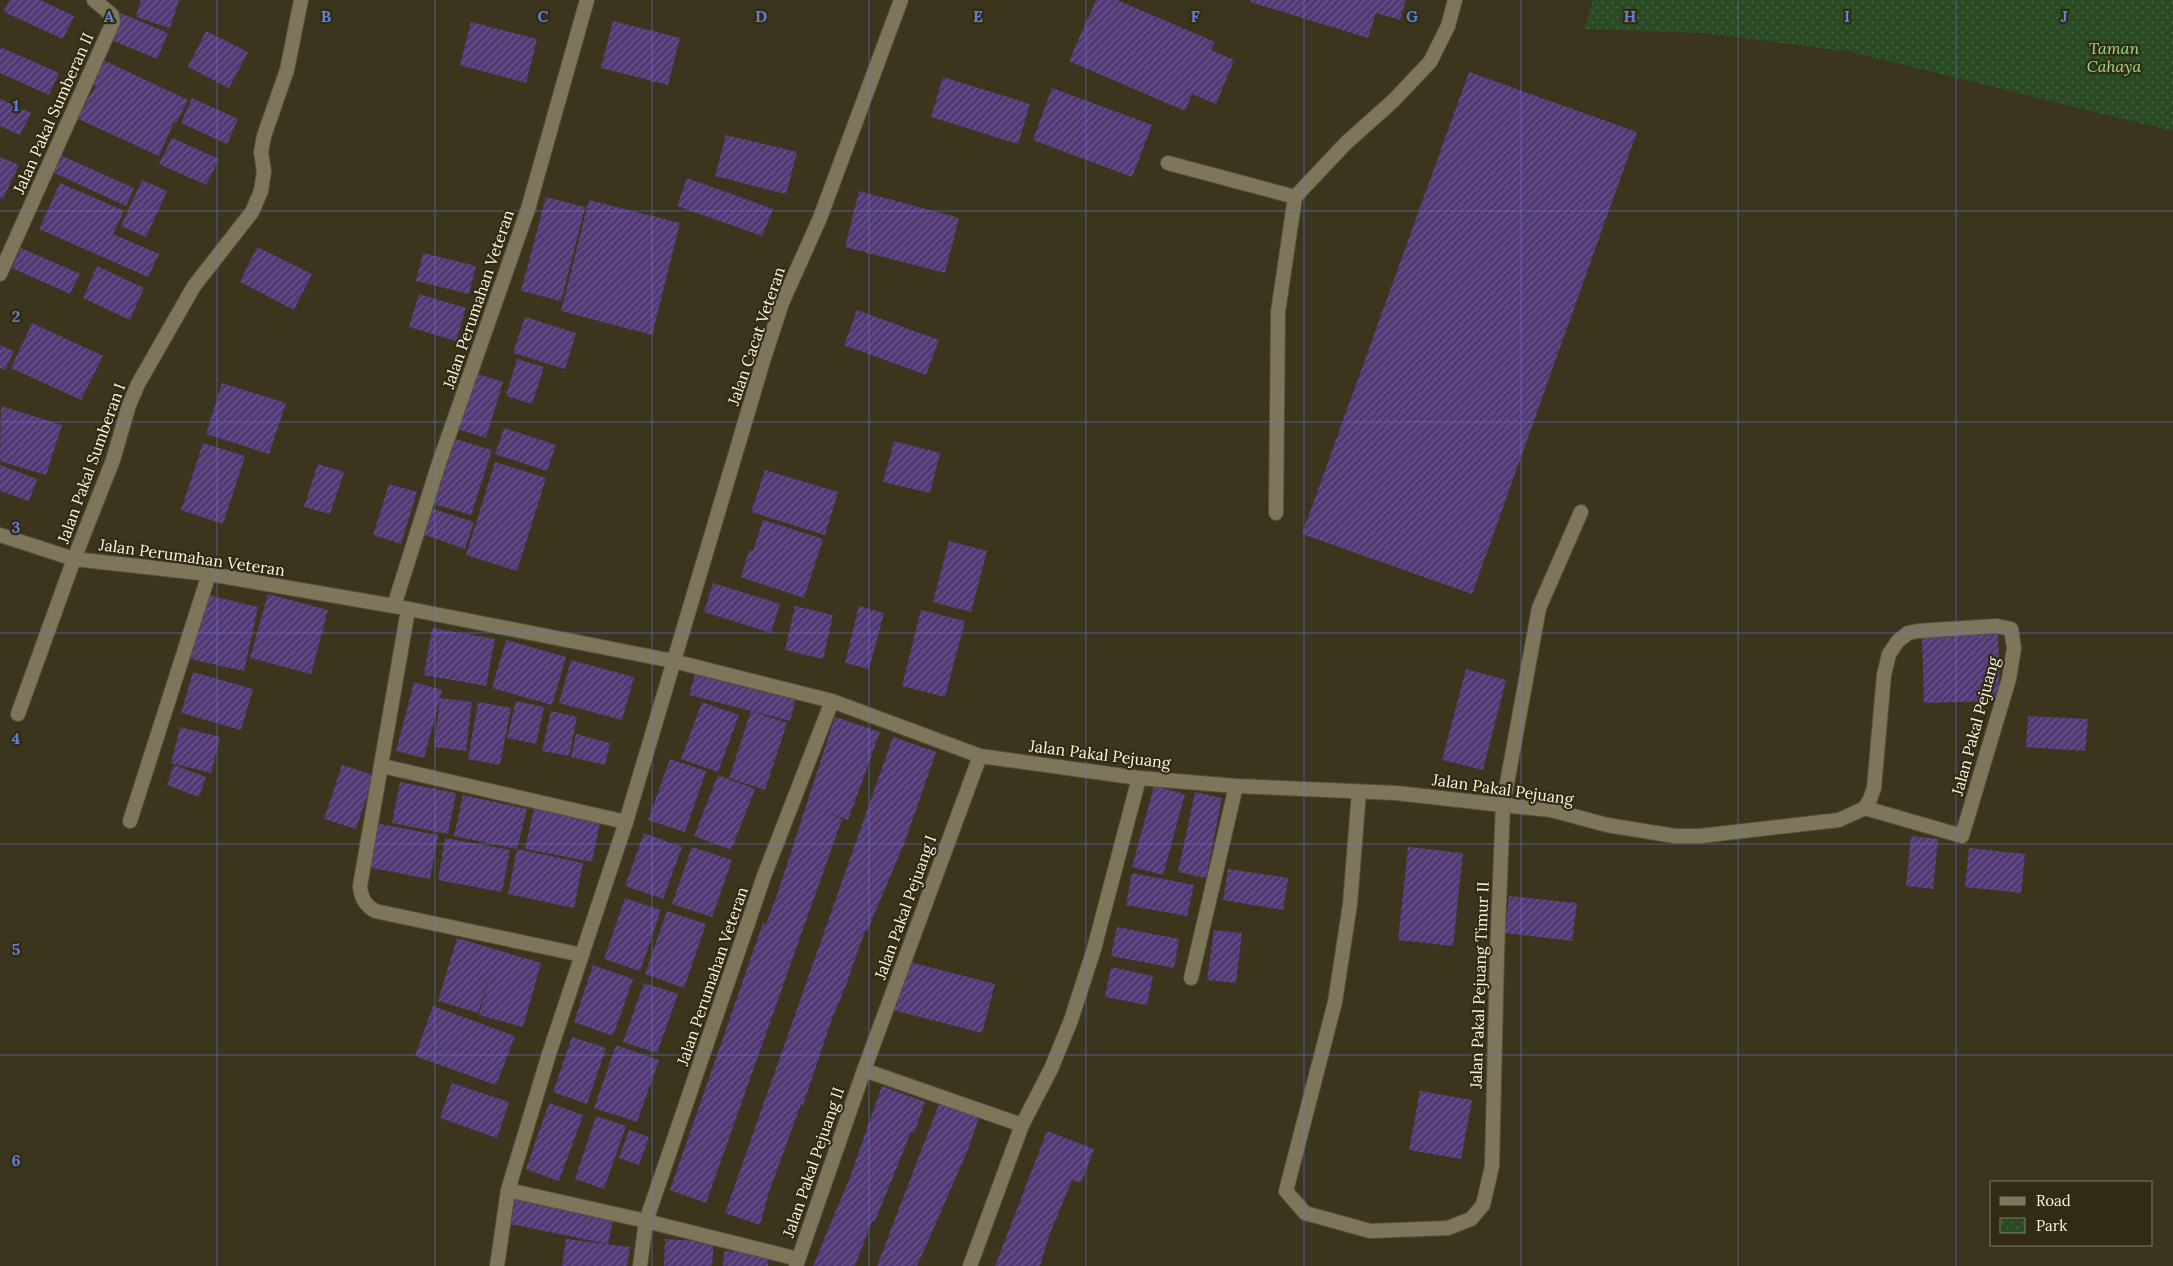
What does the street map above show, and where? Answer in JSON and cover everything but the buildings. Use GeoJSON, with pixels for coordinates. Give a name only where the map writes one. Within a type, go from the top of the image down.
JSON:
{"type":"FeatureCollection","features":[{"type":"Feature","properties":{"kind":"street","name":"Jalan Pakal Sumberan II"},"geometry":{"type":"LineString","coordinates":[[0,274],[113,22],[112,15],[94,0]]}},
{"type":"Feature","properties":{"kind":"street","name":"Jalan Pakal Sumberan I"},"geometry":{"type":"LineString","coordinates":[[18,714],[74,559],[113,460],[129,406],[138,384],[194,286],[252,212],[261,191],[264,171],[261,152],[264,136],[287,70],[302,0]]}},
{"type":"Feature","properties":{"kind":"street","name":"Jalan Perumahan Veteran"},"geometry":{"type":"LineString","coordinates":[[394,606],[439,463],[528,209],[587,0]]}},
{"type":"Feature","properties":{"kind":"street","name":"Jalan Cacat Veteran"},"geometry":{"type":"LineString","coordinates":[[673,662],[782,303],[820,218],[901,0]]}},
{"type":"Feature","properties":{"kind":"street"},"geometry":{"type":"LineString","coordinates":[[1276,513],[1278,312],[1295,197],[1346,143],[1393,101],[1430,62],[1448,26],[1455,0]]}},
{"type":"Feature","properties":{"kind":"street"},"geometry":{"type":"LineString","coordinates":[[1168,163],[1295,197]]}},
{"type":"Feature","properties":{"kind":"street","name":"Jalan Pakal Pejuang Timur II"},"geometry":{"type":"LineString","coordinates":[[1359,792],[1350,904],[1335,1002],[1286,1191],[1305,1213],[1370,1231],[1448,1228],[1471,1219],[1483,1205],[1492,1166],[1503,804],[1539,608],[1581,512]]}},
{"type":"Feature","properties":{"kind":"street","name":"Jalan Perumahan Veteran"},"geometry":{"type":"LineString","coordinates":[[0,535],[74,559],[209,574],[394,606],[673,662]]}},
{"type":"Feature","properties":{"kind":"street"},"geometry":{"type":"LineString","coordinates":[[130,821],[209,574]]}},
{"type":"Feature","properties":{"kind":"street"},"geometry":{"type":"LineString","coordinates":[[408,610],[360,886],[361,895],[369,907],[375,911],[582,956]]}},
{"type":"Feature","properties":{"kind":"street","name":"Jalan Pakal Pejuang"},"geometry":{"type":"LineString","coordinates":[[673,662],[832,701],[980,756],[1139,778],[1236,786],[1396,793],[1503,804],[1551,810],[1649,834],[1700,836],[1839,820],[1865,808],[1874,788],[1884,675],[1889,654],[1898,641],[1908,633],[1918,631],[1997,626],[2011,629],[2014,648],[2009,679],[1962,836],[1865,808]]}},
{"type":"Feature","properties":{"kind":"street"},"geometry":{"type":"LineString","coordinates":[[497,1266],[508,1190],[626,822],[673,662]]}},
{"type":"Feature","properties":{"kind":"street","name":"Jalan Perumahan Veteran"},"geometry":{"type":"LineString","coordinates":[[640,1266],[646,1221],[764,876],[832,701]]}},
{"type":"Feature","properties":{"kind":"street","name":"Jalan Pakal Pejuang I"},"geometry":{"type":"LineString","coordinates":[[864,1070],[980,756]]}},
{"type":"Feature","properties":{"kind":"street"},"geometry":{"type":"LineString","coordinates":[[382,766],[626,822]]}},
{"type":"Feature","properties":{"kind":"street"},"geometry":{"type":"LineString","coordinates":[[970,1266],[1022,1125],[1059,1052],[1083,983],[1139,778]]}},
{"type":"Feature","properties":{"kind":"street"},"geometry":{"type":"LineString","coordinates":[[1191,978],[1236,786]]}},
{"type":"Feature","properties":{"kind":"street"},"geometry":{"type":"LineString","coordinates":[[864,1070],[1022,1125]]}},
{"type":"Feature","properties":{"kind":"street","name":"Jalan Pakal Pejuang II"},"geometry":{"type":"LineString","coordinates":[[797,1263],[864,1070]]}},
{"type":"Feature","properties":{"kind":"street"},"geometry":{"type":"LineString","coordinates":[[508,1190],[646,1221],[797,1263]]}},
{"type":"Feature","properties":{"kind":"green space","name":"Taman Cahaya"},"geometry":{"type":"Polygon","coordinates":[[[1593,0],[2173,0],[2173,131],[1851,52],[1705,33],[1584,29],[1593,0]]]}}]}
